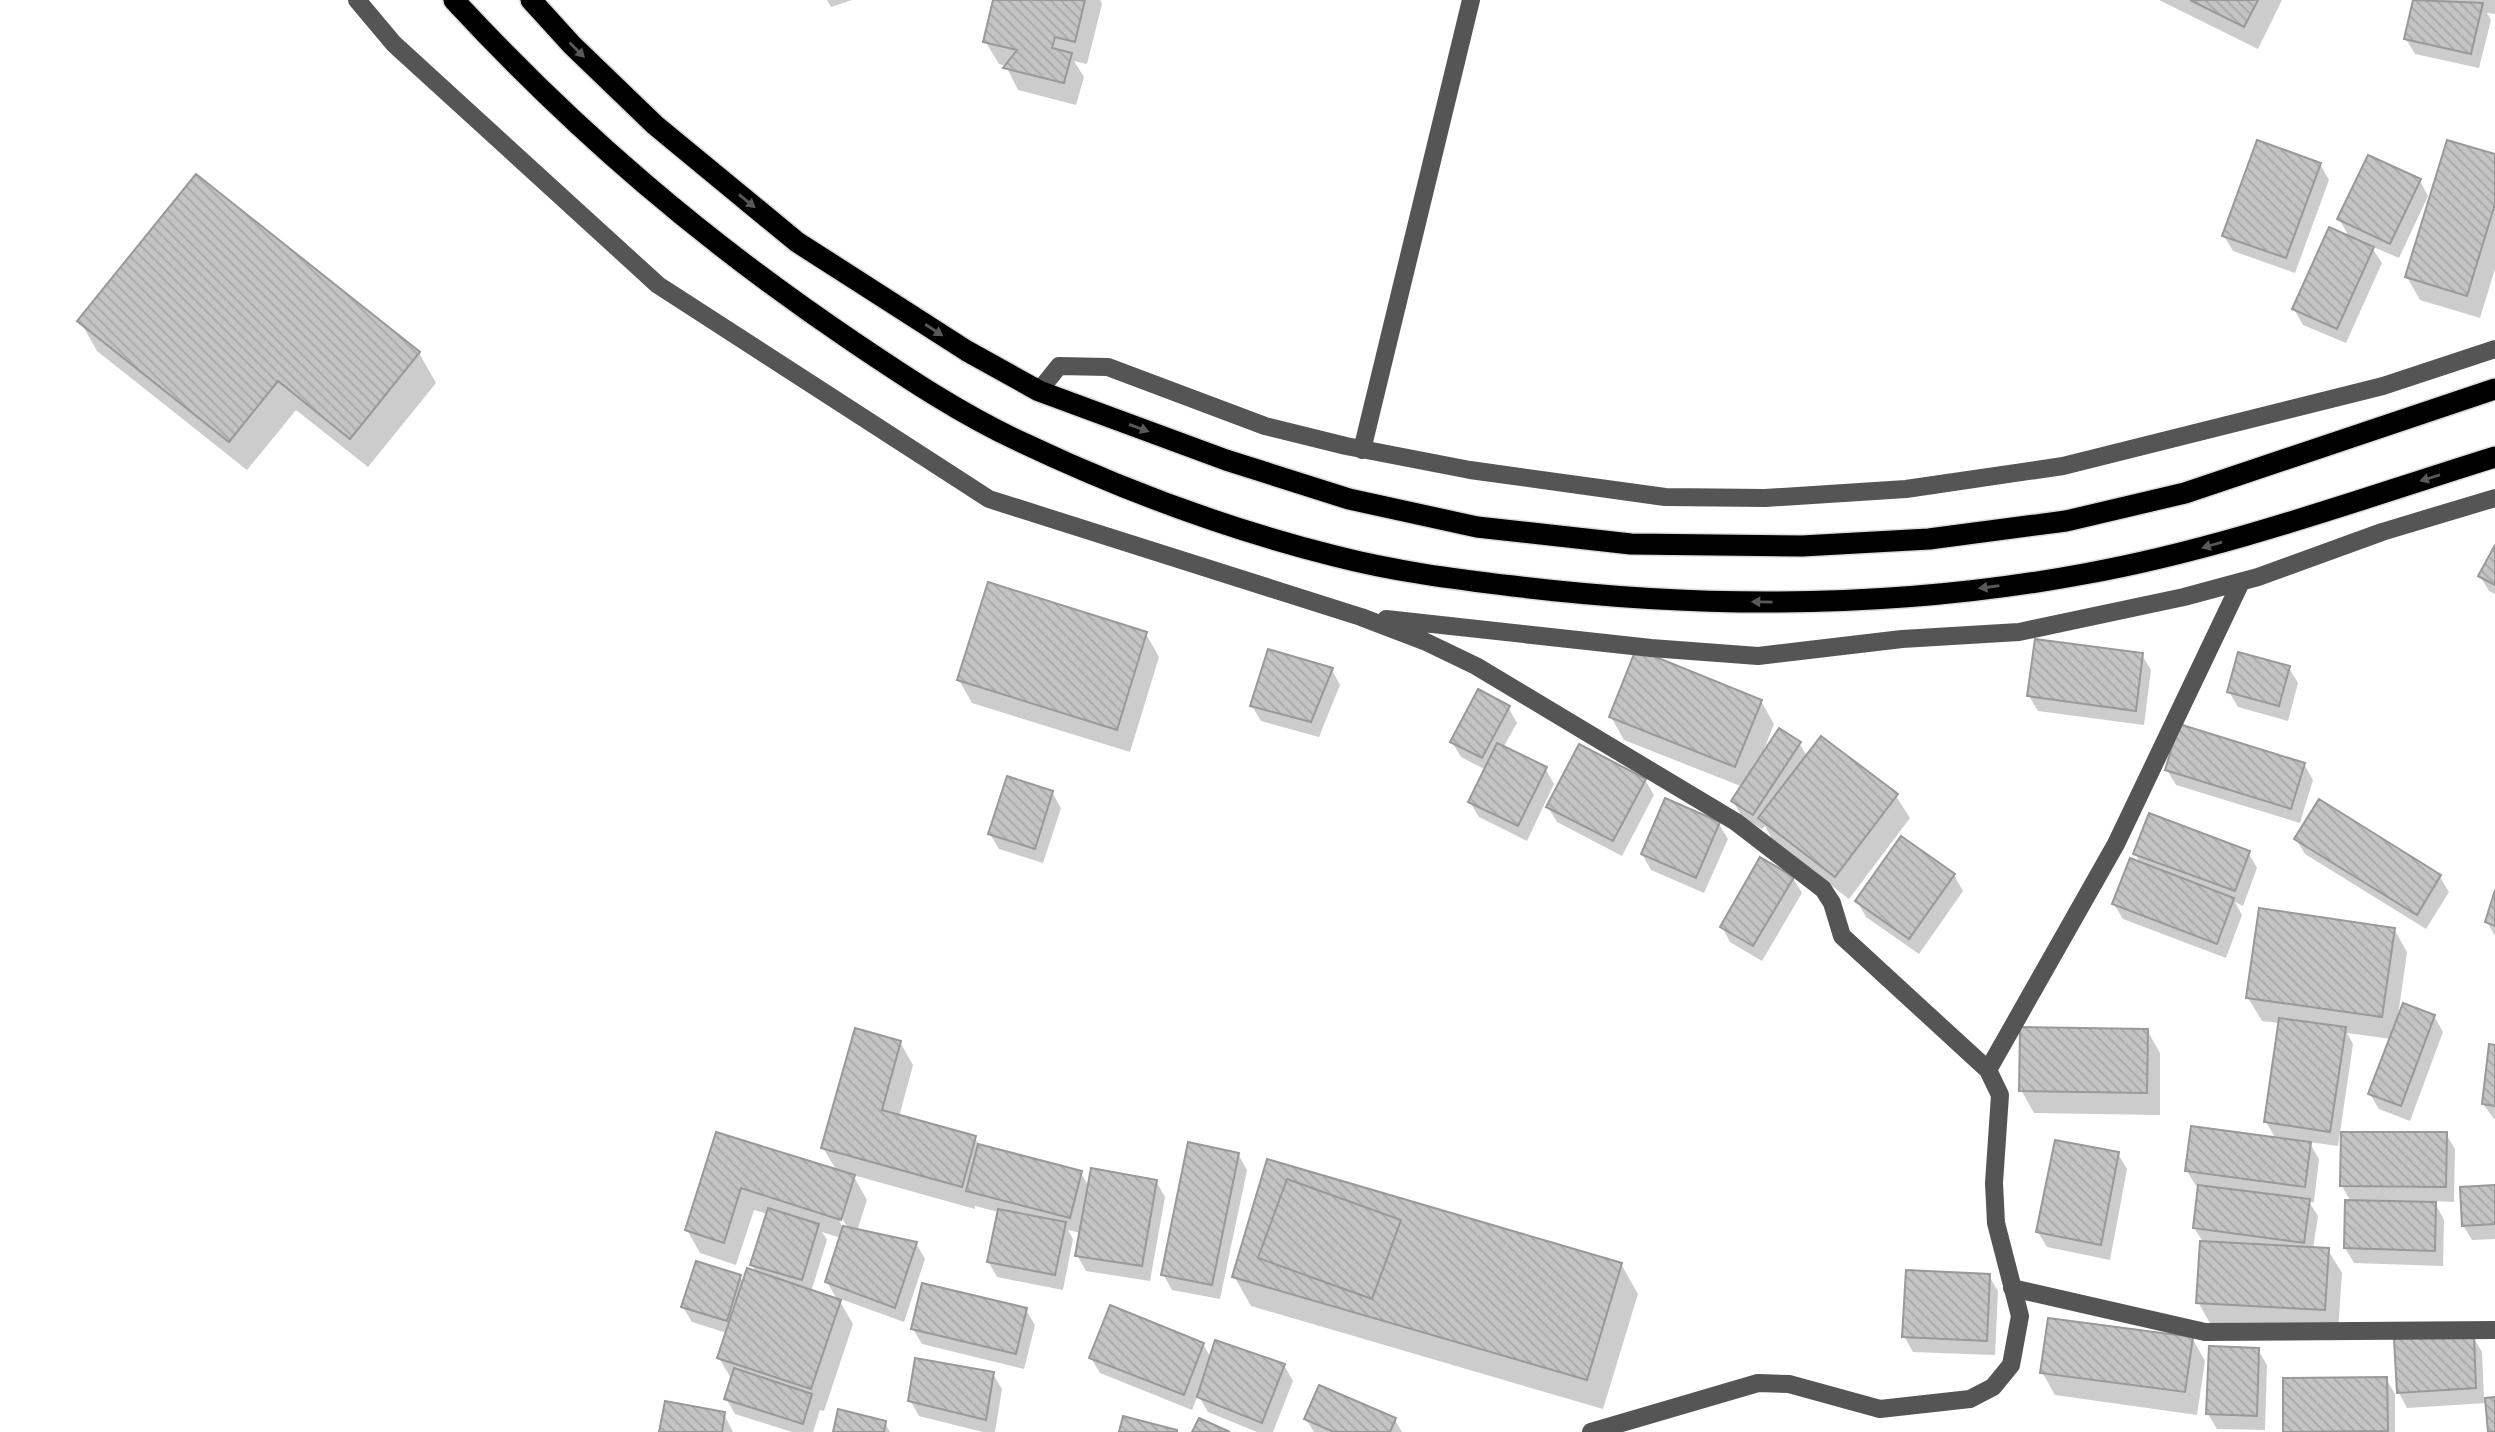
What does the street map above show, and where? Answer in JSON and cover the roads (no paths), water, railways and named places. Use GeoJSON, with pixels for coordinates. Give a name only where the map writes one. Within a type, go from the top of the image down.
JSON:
{"type":"FeatureCollection","features":[{"type":"Feature","properties":{"kind":"highway"},"geometry":{"type":"LineString","coordinates":[[454,0],[526,77],[617,163],[780,292],[908,379],[1016,440],[1189,512],[1338,557],[1446,578],[1668,601],[1796,602],[1936,595],[2084,574],[2207,546],[2495,457]]}},
{"type":"Feature","properties":{"kind":"highway"},"geometry":{"type":"LineString","coordinates":[[531,0],[572,45],[656,125],[797,242],[967,351],[1039,391],[1226,460],[1349,499],[1476,527],[1631,544],[1802,546],[1929,539],[2080,517],[2185,493],[2495,389]]}},
{"type":"Feature","properties":{"kind":"street"},"geometry":{"type":"LineString","coordinates":[[357,0],[394,44],[658,285],[989,499],[1361,617],[1476,666],[1760,838],[1823,889],[1832,903],[1842,936],[1853,948],[1988,1070],[2000,1096],[1994,1183],[1996,1223],[2020,1316],[2011,1365],[1993,1387],[1970,1399],[1880,1409],[1789,1384],[1758,1383],[1591,1432]]}},
{"type":"Feature","properties":{"kind":"street"},"geometry":{"type":"LineString","coordinates":[[1363,450],[1471,0]]}},
{"type":"Feature","properties":{"kind":"street"},"geometry":{"type":"LineString","coordinates":[[1039,391],[1059,366],[1108,367],[1265,426],[1363,450],[1470,470],[1665,497],[1765,498],[1906,489],[2063,466],[2382,386],[2495,349]]}},
{"type":"Feature","properties":{"kind":"street"},"geometry":{"type":"LineString","coordinates":[[1361,617],[1651,648],[1758,656],[1902,639],[2019,632],[2184,597],[2241,582],[2382,532],[2495,498]]}},
{"type":"Feature","properties":{"kind":"street"},"geometry":{"type":"LineString","coordinates":[[1988,1070],[2116,844],[2241,582]]}},
{"type":"Feature","properties":{"kind":"street"},"geometry":{"type":"LineString","coordinates":[[2012,1287],[2205,1332],[2495,1330]]}}]}
